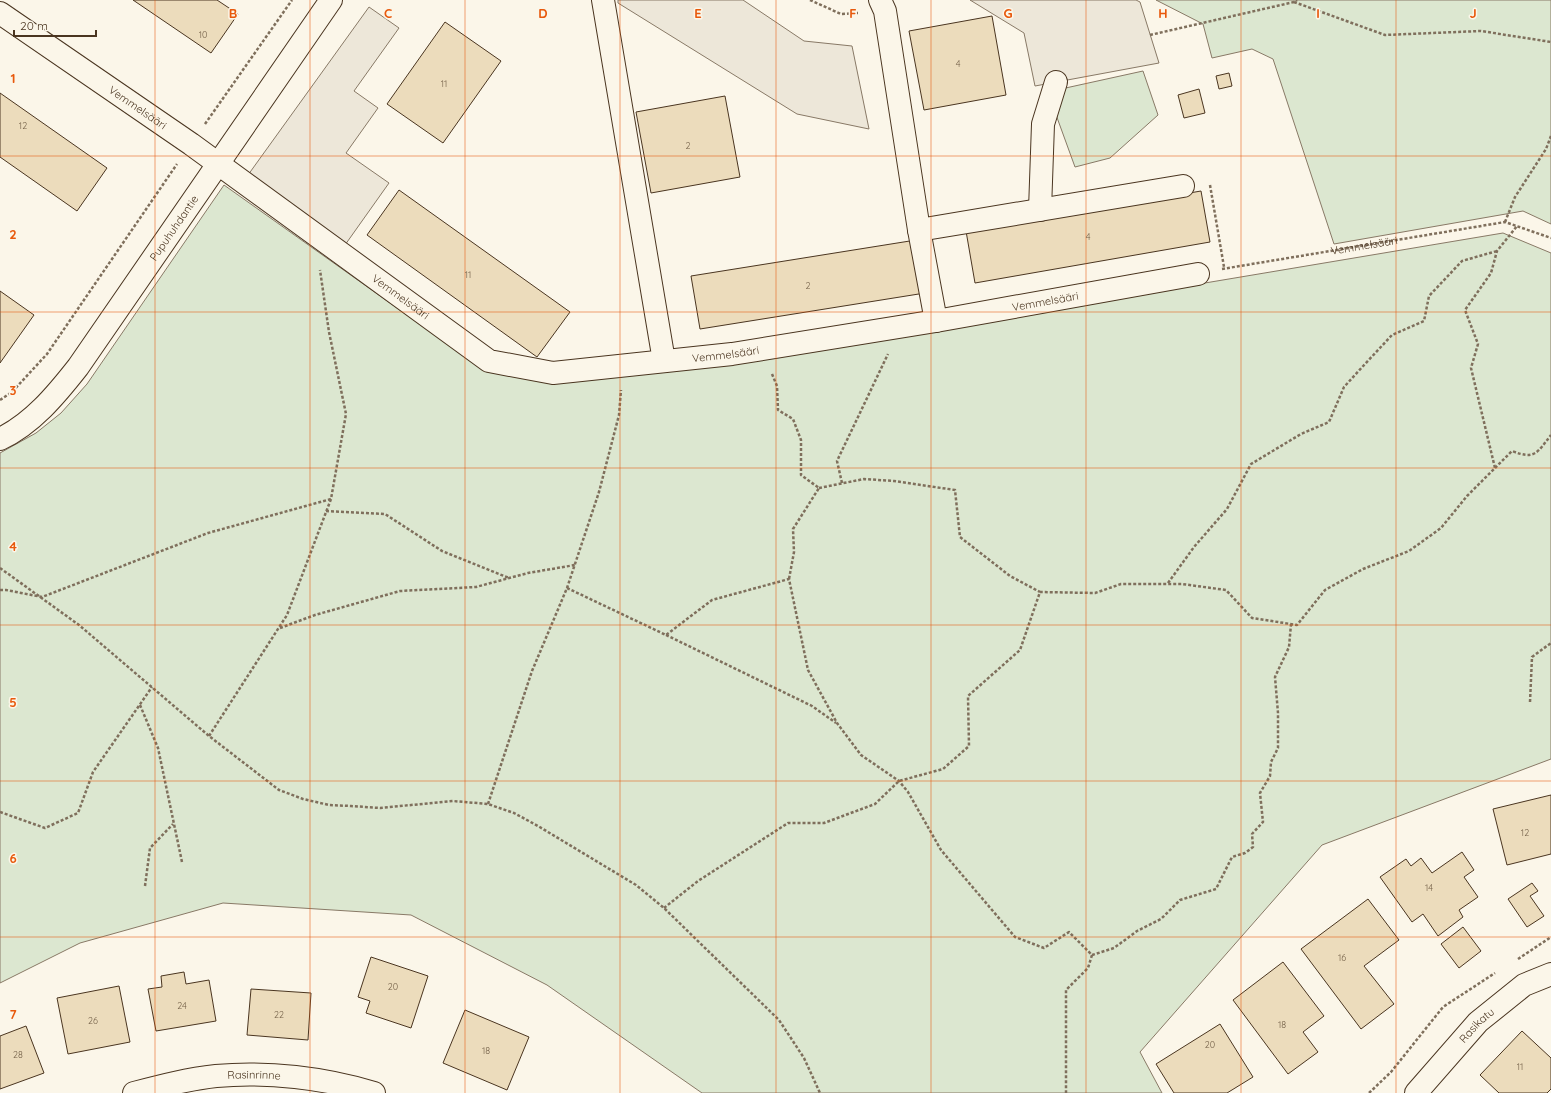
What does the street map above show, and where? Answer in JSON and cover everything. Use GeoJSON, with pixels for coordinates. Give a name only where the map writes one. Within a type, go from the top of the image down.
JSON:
{"type":"FeatureCollection","features":[{"type":"Feature","properties":{"kind":"street","name":"Pupuhuhdantie"},"geometry":{"type":"LineString","coordinates":[[0,439],[35,415],[57,394],[78,367],[331,0]]}},
{"type":"Feature","properties":{"kind":"street"},"geometry":{"type":"LineString","coordinates":[[603,0],[664,361]]}},
{"type":"Feature","properties":{"kind":"street"},"geometry":{"type":"LineString","coordinates":[[882,6],[919,230],[936,321]]}},
{"type":"Feature","properties":{"kind":"street","name":"Vemmelsääri"},"geometry":{"type":"LineString","coordinates":[[0,13],[191,144],[488,362],[553,373],[732,354],[936,321],[1198,274]]}},
{"type":"Feature","properties":{"kind":"street"},"geometry":{"type":"LineString","coordinates":[[1040,210],[1043,124],[1056,82]]}},
{"type":"Feature","properties":{"kind":"street"},"geometry":{"type":"LineString","coordinates":[[919,230],[1183,186]]}},
{"type":"Feature","properties":{"kind":"street","name":"Rasikatu"},"geometry":{"type":"LineString","coordinates":[[1416,1093],[1478,1022],[1524,985],[1551,974]]}},
{"type":"Feature","properties":{"kind":"street","name":"Rasinrinne"},"geometry":{"type":"LineString","coordinates":[[134,1093],[180,1082],[216,1076],[256,1075],[331,1083],[374,1093]]}},
{"type":"Feature","properties":{"kind":"path"},"geometry":{"type":"LineString","coordinates":[[0,400],[12,392],[47,354],[292,0]]}},
{"type":"Feature","properties":{"kind":"path"},"geometry":{"type":"LineString","coordinates":[[810,0],[841,14],[882,6]]}},
{"type":"Feature","properties":{"kind":"path"},"geometry":{"type":"LineString","coordinates":[[1150,35],[1294,2],[1297,0]]}},
{"type":"Feature","properties":{"kind":"path"},"geometry":{"type":"LineString","coordinates":[[1294,2],[1385,35],[1481,32],[1551,42]]}},
{"type":"Feature","properties":{"kind":"path"},"geometry":{"type":"LineString","coordinates":[[1505,222],[1515,197],[1546,149],[1551,136]]}},
{"type":"Feature","properties":{"kind":"path"},"geometry":{"type":"LineString","coordinates":[[1183,186],[1209,181],[1224,268]]}},
{"type":"Feature","properties":{"kind":"path","name":"Vemmelsääri"},"geometry":{"type":"LineString","coordinates":[[1198,274],[1224,268],[1505,222],[1551,238]]}},
{"type":"Feature","properties":{"kind":"path"},"geometry":{"type":"LineString","coordinates":[[1495,468],[1471,368],[1478,344],[1465,310],[1490,273],[1496,251],[1517,226]]}},
{"type":"Feature","properties":{"kind":"path"},"geometry":{"type":"LineString","coordinates":[[209,736],[287,615],[331,499],[346,414],[330,332],[315,235]]}},
{"type":"Feature","properties":{"kind":"path"},"geometry":{"type":"LineString","coordinates":[[1168,584],[1194,547],[1227,509],[1250,464],[1301,434],[1329,422],[1344,387],[1392,336],[1424,321],[1429,296],[1462,261],[1496,251]]}},
{"type":"Feature","properties":{"kind":"path"},"geometry":{"type":"LineString","coordinates":[[763,349],[777,386],[778,410],[793,419],[801,440],[800,475],[819,488]]}},
{"type":"Feature","properties":{"kind":"path"},"geometry":{"type":"LineString","coordinates":[[842,483],[837,461],[889,351]]}},
{"type":"Feature","properties":{"kind":"path"},"geometry":{"type":"LineString","coordinates":[[488,804],[532,671],[567,588],[599,492],[619,415],[622,366]]}},
{"type":"Feature","properties":{"kind":"path"},"geometry":{"type":"LineString","coordinates":[[1092,955],[1069,932],[1044,948],[1015,937],[941,850],[908,792],[899,781],[861,755],[837,723],[808,670],[789,579],[794,552],[794,529],[819,488],[864,479],[894,481],[954,490],[960,536],[1010,576],[1040,592],[1095,593],[1121,584],[1182,584],[1226,590],[1252,618],[1297,625],[1326,590],[1363,569],[1409,551],[1441,528],[1467,496],[1512,451],[1525,456],[1538,452],[1551,435]]}},
{"type":"Feature","properties":{"kind":"path"},"geometry":{"type":"LineString","coordinates":[[0,590],[42,597],[208,534],[331,499]]}},
{"type":"Feature","properties":{"kind":"path"},"geometry":{"type":"LineString","coordinates":[[326,511],[385,514],[442,551],[509,578]]}},
{"type":"Feature","properties":{"kind":"path"},"geometry":{"type":"LineString","coordinates":[[279,628],[315,615],[400,591],[476,587],[509,578],[575,565]]}},
{"type":"Feature","properties":{"kind":"path"},"geometry":{"type":"LineString","coordinates":[[0,568],[79,625],[209,736],[280,790],[303,799],[329,805],[380,808],[442,802],[488,804],[514,813],[538,826],[636,885],[664,908],[779,1020],[804,1058],[820,1093]]}},
{"type":"Feature","properties":{"kind":"path"},"geometry":{"type":"LineString","coordinates":[[666,635],[712,600],[789,579]]}},
{"type":"Feature","properties":{"kind":"path"},"geometry":{"type":"LineString","coordinates":[[567,588],[812,706],[837,723]]}},
{"type":"Feature","properties":{"kind":"path"},"geometry":{"type":"LineString","coordinates":[[664,908],[698,881],[788,823],[824,823],[875,804],[899,781],[943,769],[969,746],[968,696],[1020,650],[1040,592]]}},
{"type":"Feature","properties":{"kind":"path"},"geometry":{"type":"LineString","coordinates":[[1092,955],[1114,948],[1137,931],[1161,919],[1180,900],[1216,889],[1232,857],[1246,854],[1253,847],[1252,834],[1263,822],[1260,794],[1270,776],[1271,762],[1278,748],[1278,713],[1275,677],[1289,647],[1291,624]]}},
{"type":"Feature","properties":{"kind":"path"},"geometry":{"type":"LineString","coordinates":[[1530,702],[1532,657],[1551,644]]}},
{"type":"Feature","properties":{"kind":"path"},"geometry":{"type":"LineString","coordinates":[[0,812],[45,828],[78,813],[93,772],[152,687]]}},
{"type":"Feature","properties":{"kind":"path"},"geometry":{"type":"LineString","coordinates":[[140,704],[158,748],[182,862]]}},
{"type":"Feature","properties":{"kind":"path"},"geometry":{"type":"LineString","coordinates":[[145,886],[150,848],[173,824]]}},
{"type":"Feature","properties":{"kind":"path"},"geometry":{"type":"LineString","coordinates":[[1066,1093],[1066,990],[1088,968],[1092,955]]}},
{"type":"Feature","properties":{"kind":"green space"},"geometry":{"type":"Polygon","coordinates":[[[1156,0],[1551,0],[1551,224],[1523,211],[1334,244],[1273,59],[1252,49],[1212,58],[1203,24],[1156,0]]]}},
{"type":"Feature","properties":{"kind":"green space"},"geometry":{"type":"Polygon","coordinates":[[[1143,71],[1158,115],[1110,158],[1075,167],[1055,112],[1061,89],[1143,71]]]}},
{"type":"Feature","properties":{"kind":"green space"},"geometry":{"type":"Polygon","coordinates":[[[224,185],[483,369],[728,363],[1503,233],[1551,253],[1551,759],[1322,845],[1140,1052],[1162,1093],[702,1093],[547,985],[411,915],[223,903],[80,943],[0,983],[0,453],[36,433],[61,413],[87,384],[224,185]]]}},
{"type":"Feature","properties":{"kind":"shaded area"},"geometry":{"type":"Polygon","coordinates":[[[618,0],[743,0],[804,41],[852,46],[869,129],[797,114],[618,3],[618,0]]]}},
{"type":"Feature","properties":{"kind":"shaded area"},"geometry":{"type":"Polygon","coordinates":[[[970,0],[1136,0],[1140,2],[1159,63],[1035,86],[1024,33],[970,0]]]}},
{"type":"Feature","properties":{"kind":"shaded area"},"geometry":{"type":"Polygon","coordinates":[[[369,7],[399,28],[354,91],[378,108],[346,153],[389,183],[345,245],[248,175],[369,7]]]}},
{"type":"Feature","properties":{"kind":"building"},"geometry":{"type":"Polygon","coordinates":[[[133,0],[217,0],[238,14],[211,53],[133,0]]]}},
{"type":"Feature","properties":{"kind":"building"},"geometry":{"type":"Polygon","coordinates":[[[992,16],[1006,95],[924,110],[909,31],[992,16]]]}},
{"type":"Feature","properties":{"kind":"building"},"geometry":{"type":"Polygon","coordinates":[[[445,22],[501,61],[443,143],[387,104],[445,22]]]}},
{"type":"Feature","properties":{"kind":"building"},"geometry":{"type":"Polygon","coordinates":[[[1229,73],[1232,86],[1219,89],[1216,76],[1229,73]]]}},
{"type":"Feature","properties":{"kind":"building"},"geometry":{"type":"Polygon","coordinates":[[[1199,89],[1205,113],[1184,118],[1178,95],[1199,89]]]}},
{"type":"Feature","properties":{"kind":"building"},"geometry":{"type":"Polygon","coordinates":[[[0,93],[107,168],[77,211],[0,157],[0,93]]]}},
{"type":"Feature","properties":{"kind":"building"},"geometry":{"type":"Polygon","coordinates":[[[725,96],[740,177],[651,193],[636,112],[725,96]]]}},
{"type":"Feature","properties":{"kind":"building"},"geometry":{"type":"Polygon","coordinates":[[[399,190],[570,312],[537,357],[367,235],[399,190]]]}},
{"type":"Feature","properties":{"kind":"building"},"geometry":{"type":"Polygon","coordinates":[[[1201,191],[1210,242],[975,283],[966,231],[1201,191]]]}},
{"type":"Feature","properties":{"kind":"building"},"geometry":{"type":"Polygon","coordinates":[[[916,240],[925,293],[700,329],[691,276],[916,240]]]}},
{"type":"Feature","properties":{"kind":"building"},"geometry":{"type":"Polygon","coordinates":[[[0,291],[34,315],[0,363],[0,291]]]}},
{"type":"Feature","properties":{"kind":"building"},"geometry":{"type":"Polygon","coordinates":[[[1551,795],[1551,854],[1507,865],[1493,809],[1551,795]]]}},
{"type":"Feature","properties":{"kind":"building"},"geometry":{"type":"Polygon","coordinates":[[[1462,852],[1474,870],[1464,877],[1478,897],[1459,910],[1463,917],[1438,936],[1423,914],[1412,922],[1380,877],[1406,859],[1411,866],[1421,858],[1432,873],[1462,852]]]}},
{"type":"Feature","properties":{"kind":"building"},"geometry":{"type":"Polygon","coordinates":[[[1532,883],[1538,891],[1530,896],[1544,916],[1527,927],[1508,899],[1532,883]]]}},
{"type":"Feature","properties":{"kind":"building"},"geometry":{"type":"Polygon","coordinates":[[[1368,899],[1399,940],[1364,966],[1394,1004],[1361,1029],[1301,949],[1368,899]]]}},
{"type":"Feature","properties":{"kind":"building"},"geometry":{"type":"Polygon","coordinates":[[[1463,927],[1481,951],[1459,968],[1441,944],[1463,927]]]}},
{"type":"Feature","properties":{"kind":"building"},"geometry":{"type":"Polygon","coordinates":[[[371,957],[428,976],[411,1028],[366,1013],[370,1001],[358,997],[371,957]]]}},
{"type":"Feature","properties":{"kind":"building"},"geometry":{"type":"Polygon","coordinates":[[[1283,962],[1324,1016],[1303,1032],[1318,1052],[1288,1074],[1233,1000],[1283,962]]]}},
{"type":"Feature","properties":{"kind":"building"},"geometry":{"type":"Polygon","coordinates":[[[184,972],[186,984],[209,980],[216,1021],[156,1031],[148,989],[162,987],[161,976],[184,972]]]}},
{"type":"Feature","properties":{"kind":"building"},"geometry":{"type":"Polygon","coordinates":[[[119,986],[130,1042],[68,1054],[57,998],[119,986]]]}},
{"type":"Feature","properties":{"kind":"building"},"geometry":{"type":"Polygon","coordinates":[[[251,989],[311,993],[308,1040],[247,1035],[251,989]]]}},
{"type":"Feature","properties":{"kind":"building"},"geometry":{"type":"Polygon","coordinates":[[[465,1010],[529,1037],[507,1090],[443,1063],[465,1010]]]}},
{"type":"Feature","properties":{"kind":"building"},"geometry":{"type":"Polygon","coordinates":[[[1220,1024],[1253,1077],[1227,1093],[1174,1093],[1156,1064],[1220,1024]]]}},
{"type":"Feature","properties":{"kind":"building"},"geometry":{"type":"Polygon","coordinates":[[[26,1026],[44,1073],[0,1089],[0,1036],[26,1026]]]}},
{"type":"Feature","properties":{"kind":"building"},"geometry":{"type":"Polygon","coordinates":[[[1522,1031],[1551,1058],[1551,1089],[1547,1093],[1499,1093],[1480,1075],[1522,1031]]]}}]}
